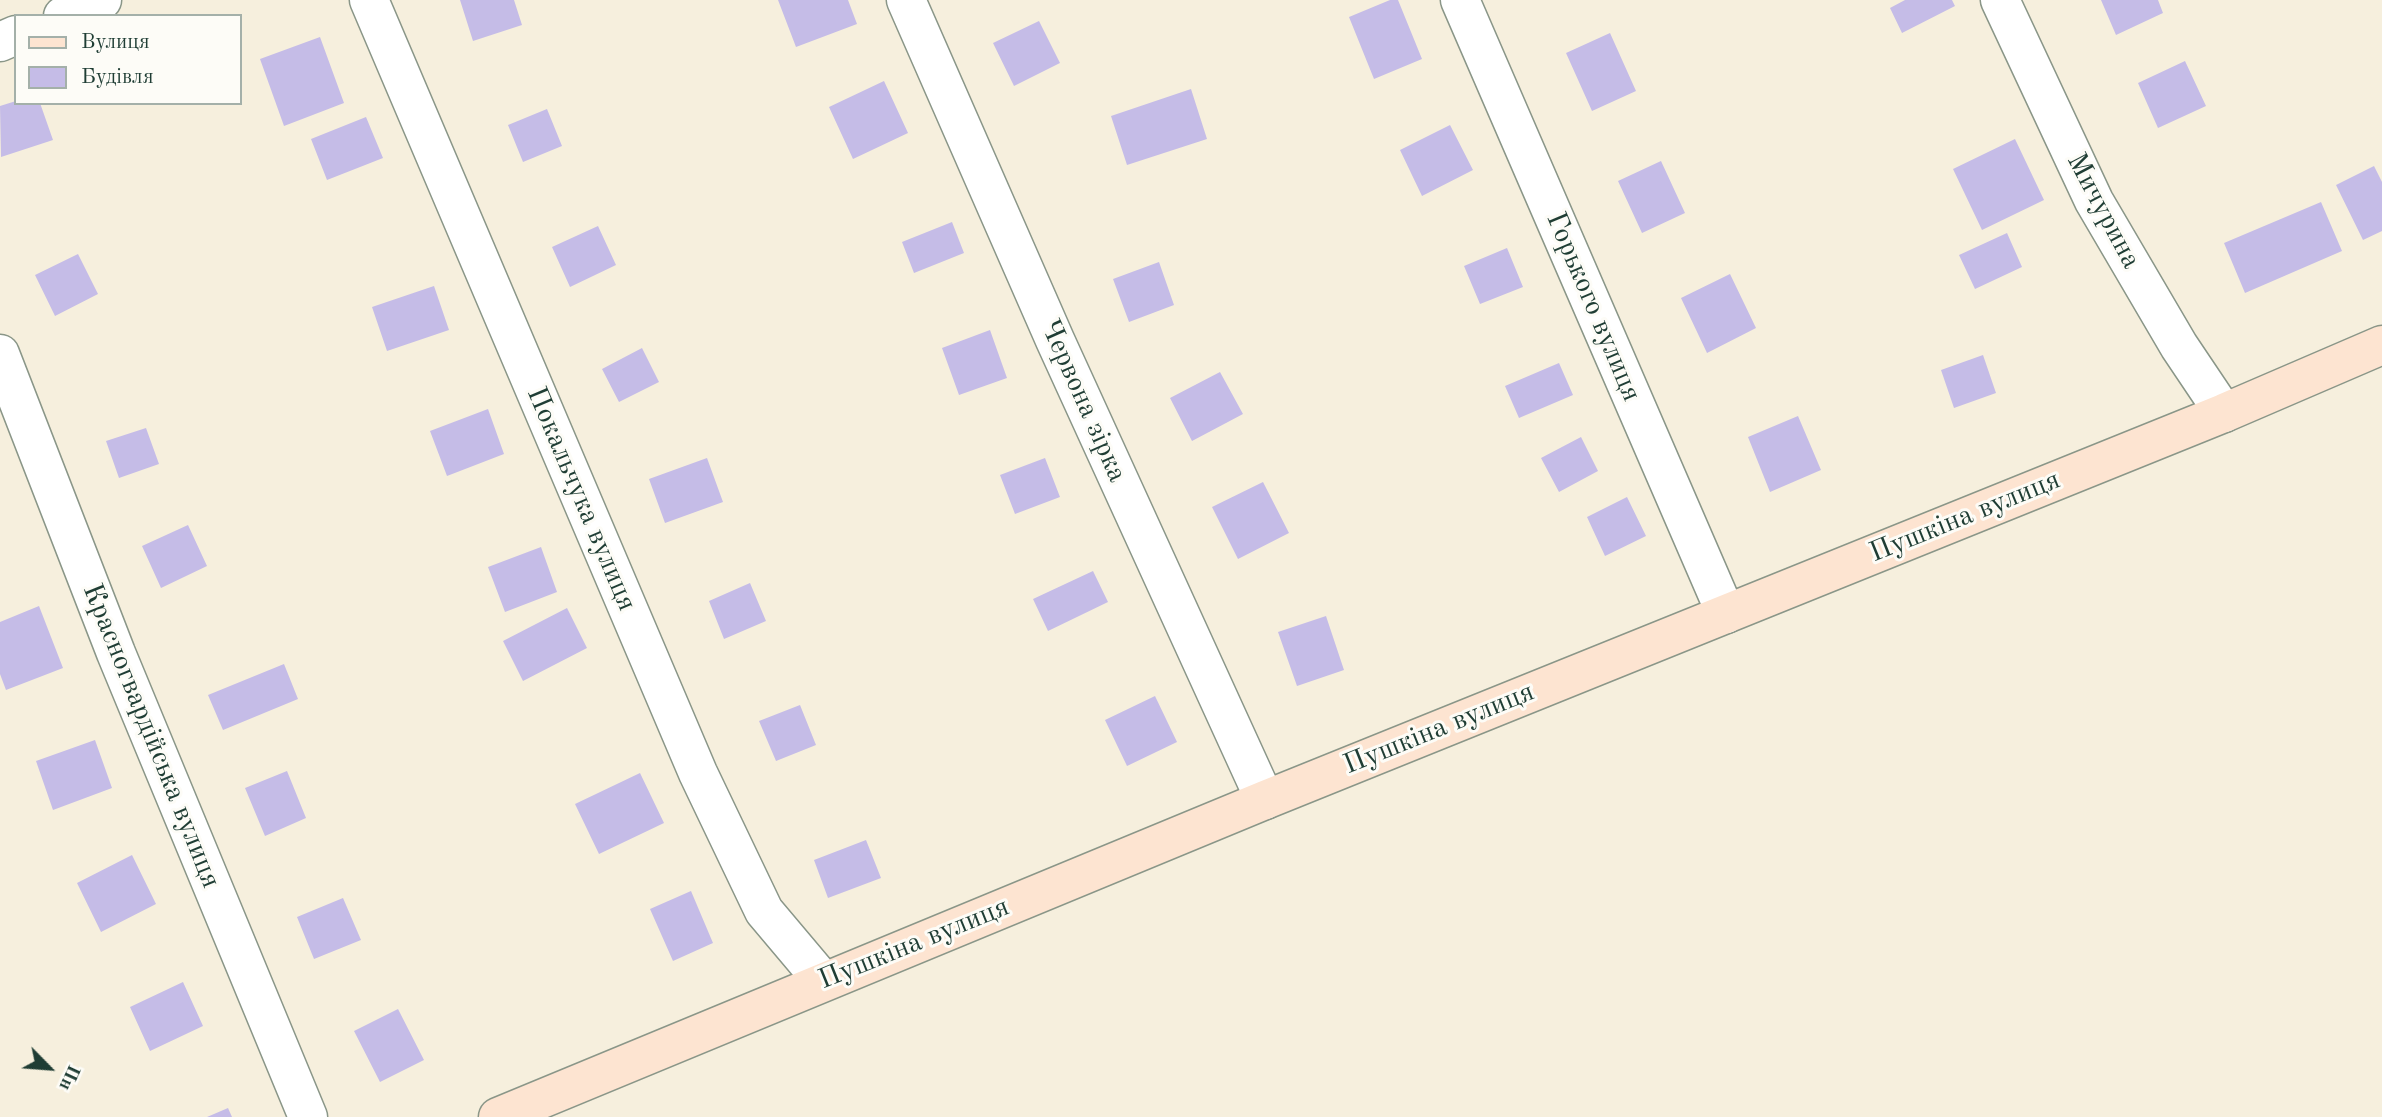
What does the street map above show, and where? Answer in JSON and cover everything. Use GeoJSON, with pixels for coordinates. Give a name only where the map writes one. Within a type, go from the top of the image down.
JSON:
{"type":"FeatureCollection","features":[{"type":"Feature","properties":{"kind":"main road","name":"Пушкіна вулиця"},"geometry":{"type":"LineString","coordinates":[[498,1117],[1265,800],[2224,413],[2382,345]]}},
{"type":"Feature","properties":{"kind":"street"},"geometry":{"type":"LineString","coordinates":[[68,14],[102,0]]}},
{"type":"Feature","properties":{"kind":"street","name":"Покальчука вулиця"},"geometry":{"type":"LineString","coordinates":[[369,0],[698,773],[764,911],[823,981]]}},
{"type":"Feature","properties":{"kind":"street","name":"Червона зірка"},"geometry":{"type":"LineString","coordinates":[[906,0],[1055,340],[1265,800]]}},
{"type":"Feature","properties":{"kind":"street","name":"Горького вулиця"},"geometry":{"type":"LineString","coordinates":[[1460,0],[1726,614]]}},
{"type":"Feature","properties":{"kind":"street","name":"Мичурина"},"geometry":{"type":"LineString","coordinates":[[2000,0],[2094,201],[2179,346],[2224,413]]}},
{"type":"Feature","properties":{"kind":"street","name":"Красногвардійська вулиця"},"geometry":{"type":"LineString","coordinates":[[0,354],[116,653],[308,1117]]}},
{"type":"Feature","properties":{"kind":"building"},"geometry":{"type":"Polygon","coordinates":[[[460,0],[514,0],[522,25],[473,41],[460,0]]]}},
{"type":"Feature","properties":{"kind":"building"},"geometry":{"type":"Polygon","coordinates":[[[778,0],[848,0],[857,24],[796,47],[778,0]]]}},
{"type":"Feature","properties":{"kind":"building"},"geometry":{"type":"Polygon","coordinates":[[[1390,0],[1398,0],[1422,59],[1374,79],[1349,17],[1390,0]]]}},
{"type":"Feature","properties":{"kind":"building"},"geometry":{"type":"Polygon","coordinates":[[[1905,0],[1952,0],[1955,6],[1902,33],[1890,8],[1905,0]]]}},
{"type":"Feature","properties":{"kind":"building"},"geometry":{"type":"Polygon","coordinates":[[[2101,0],[2158,0],[2163,13],[2116,35],[2101,0]]]}},
{"type":"Feature","properties":{"kind":"building"},"geometry":{"type":"Polygon","coordinates":[[[1039,21],[1060,63],[1014,86],[993,43],[1039,21]]]}},
{"type":"Feature","properties":{"kind":"building"},"geometry":{"type":"Polygon","coordinates":[[[1610,33],[1636,91],[1592,111],[1566,53],[1610,33]]]}},
{"type":"Feature","properties":{"kind":"building"},"geometry":{"type":"Polygon","coordinates":[[[320,37],[344,103],[284,126],[260,59],[320,37]]]}},
{"type":"Feature","properties":{"kind":"building"},"geometry":{"type":"Polygon","coordinates":[[[2185,61],[2206,106],[2158,128],[2138,83],[2185,61]]]}},
{"type":"Feature","properties":{"kind":"building"},"geometry":{"type":"Polygon","coordinates":[[[884,81],[908,133],[853,159],[829,107],[884,81]]]}},
{"type":"Feature","properties":{"kind":"building"},"geometry":{"type":"Polygon","coordinates":[[[1191,89],[1207,139],[1127,165],[1111,116],[1191,89]]]}},
{"type":"Feature","properties":{"kind":"building"},"geometry":{"type":"Polygon","coordinates":[[[14,102],[14,105],[41,105],[53,140],[1,157],[0,106],[14,102]]]}},
{"type":"Feature","properties":{"kind":"building"},"geometry":{"type":"Polygon","coordinates":[[[547,109],[562,146],[523,162],[508,125],[547,109]]]}},
{"type":"Feature","properties":{"kind":"building"},"geometry":{"type":"Polygon","coordinates":[[[366,117],[383,158],[327,180],[311,139],[366,117]]]}},
{"type":"Feature","properties":{"kind":"building"},"geometry":{"type":"Polygon","coordinates":[[[1450,125],[1473,170],[1422,196],[1400,150],[1450,125]]]}},
{"type":"Feature","properties":{"kind":"building"},"geometry":{"type":"Polygon","coordinates":[[[2015,139],[2044,200],[1982,230],[1953,169],[2015,139]]]}},
{"type":"Feature","properties":{"kind":"building"},"geometry":{"type":"Polygon","coordinates":[[[1661,161],[1685,213],[1642,233],[1618,181],[1661,161]]]}},
{"type":"Feature","properties":{"kind":"building"},"geometry":{"type":"Polygon","coordinates":[[[2374,166],[2382,182],[2382,231],[2363,240],[2336,185],[2374,166]]]}},
{"type":"Feature","properties":{"kind":"building"},"geometry":{"type":"Polygon","coordinates":[[[2321,202],[2342,251],[2245,293],[2224,243],[2321,202]]]}},
{"type":"Feature","properties":{"kind":"building"},"geometry":{"type":"Polygon","coordinates":[[[952,222],[964,253],[914,273],[902,242],[952,222]]]}},
{"type":"Feature","properties":{"kind":"building"},"geometry":{"type":"Polygon","coordinates":[[[598,226],[616,265],[570,287],[552,247],[598,226]]]}},
{"type":"Feature","properties":{"kind":"building"},"geometry":{"type":"Polygon","coordinates":[[[2007,233],[2022,267],[1975,289],[1959,255],[2007,233]]]}},
{"type":"Feature","properties":{"kind":"building"},"geometry":{"type":"Polygon","coordinates":[[[1507,248],[1523,287],[1480,304],[1464,266],[1507,248]]]}},
{"type":"Feature","properties":{"kind":"building"},"geometry":{"type":"Polygon","coordinates":[[[78,254],[98,294],[55,316],[35,275],[78,254]]]}},
{"type":"Feature","properties":{"kind":"building"},"geometry":{"type":"Polygon","coordinates":[[[1159,262],[1174,305],[1129,322],[1113,279],[1159,262]]]}},
{"type":"Feature","properties":{"kind":"building"},"geometry":{"type":"Polygon","coordinates":[[[1730,274],[1756,328],[1707,353],[1681,298],[1730,274]]]}},
{"type":"Feature","properties":{"kind":"building"},"geometry":{"type":"Polygon","coordinates":[[[434,286],[449,330],[387,351],[372,307],[434,286]]]}},
{"type":"Feature","properties":{"kind":"building"},"geometry":{"type":"Polygon","coordinates":[[[990,330],[1007,378],[959,395],[942,348],[990,330]]]}},
{"type":"Feature","properties":{"kind":"building"},"geometry":{"type":"Polygon","coordinates":[[[642,348],[659,382],[619,402],[602,369],[642,348]]]}},
{"type":"Feature","properties":{"kind":"building"},"geometry":{"type":"Polygon","coordinates":[[[1983,355],[1996,393],[1954,408],[1941,370],[1983,355]]]}},
{"type":"Feature","properties":{"kind":"building"},"geometry":{"type":"Polygon","coordinates":[[[1559,363],[1573,395],[1519,418],[1505,386],[1559,363]]]}},
{"type":"Feature","properties":{"kind":"building"},"geometry":{"type":"Polygon","coordinates":[[[1220,372],[1243,414],[1192,441],[1170,398],[1220,372]]]}},
{"type":"Feature","properties":{"kind":"building"},"geometry":{"type":"Polygon","coordinates":[[[488,409],[504,454],[447,476],[430,431],[488,409]]]}},
{"type":"Feature","properties":{"kind":"building"},"geometry":{"type":"Polygon","coordinates":[[[1798,416],[1821,470],[1770,492],[1748,437],[1798,416]]]}},
{"type":"Feature","properties":{"kind":"building"},"geometry":{"type":"Polygon","coordinates":[[[146,428],[159,464],[119,478],[106,441],[146,428]]]}},
{"type":"Feature","properties":{"kind":"building"},"geometry":{"type":"Polygon","coordinates":[[[1581,437],[1598,471],[1559,492],[1541,458],[1581,437]]]}},
{"type":"Feature","properties":{"kind":"building"},"geometry":{"type":"Polygon","coordinates":[[[707,458],[723,502],[665,523],[649,479],[707,458]]]}},
{"type":"Feature","properties":{"kind":"building"},"geometry":{"type":"Polygon","coordinates":[[[1045,458],[1060,497],[1015,514],[1000,475],[1045,458]]]}},
{"type":"Feature","properties":{"kind":"building"},"geometry":{"type":"Polygon","coordinates":[[[1263,482],[1289,533],[1238,559],[1212,507],[1263,482]]]}},
{"type":"Feature","properties":{"kind":"building"},"geometry":{"type":"Polygon","coordinates":[[[1627,497],[1646,536],[1605,556],[1587,517],[1627,497]]]}},
{"type":"Feature","properties":{"kind":"building"},"geometry":{"type":"Polygon","coordinates":[[[188,525],[207,566],[161,588],[142,546],[188,525]]]}},
{"type":"Feature","properties":{"kind":"building"},"geometry":{"type":"Polygon","coordinates":[[[541,547],[557,592],[505,612],[488,567],[541,547]]]}},
{"type":"Feature","properties":{"kind":"building"},"geometry":{"type":"Polygon","coordinates":[[[1093,571],[1108,602],[1048,631],[1033,599],[1093,571]]]}},
{"type":"Feature","properties":{"kind":"building"},"geometry":{"type":"Polygon","coordinates":[[[750,583],[766,621],[724,639],[709,601],[750,583]]]}},
{"type":"Feature","properties":{"kind":"building"},"geometry":{"type":"Polygon","coordinates":[[[39,606],[63,668],[6,690],[0,674],[0,622],[39,606]]]}},
{"type":"Feature","properties":{"kind":"building"},"geometry":{"type":"Polygon","coordinates":[[[567,608],[587,648],[523,681],[503,641],[567,608]]]}},
{"type":"Feature","properties":{"kind":"building"},"geometry":{"type":"Polygon","coordinates":[[[1326,616],[1344,670],[1297,686],[1278,632],[1326,616]]]}},
{"type":"Feature","properties":{"kind":"building"},"geometry":{"type":"Polygon","coordinates":[[[284,664],[298,699],[223,730],[208,695],[284,664]]]}},
{"type":"Feature","properties":{"kind":"building"},"geometry":{"type":"Polygon","coordinates":[[[1155,696],[1177,742],[1127,766],[1105,720],[1155,696]]]}},
{"type":"Feature","properties":{"kind":"building"},"geometry":{"type":"Polygon","coordinates":[[[800,705],[816,745],[776,761],[759,721],[800,705]]]}},
{"type":"Feature","properties":{"kind":"building"},"geometry":{"type":"Polygon","coordinates":[[[95,740],[112,788],[53,810],[36,761],[95,740]]]}},
{"type":"Feature","properties":{"kind":"building"},"geometry":{"type":"Polygon","coordinates":[[[287,771],[306,818],[265,836],[245,788],[287,771]]]}},
{"type":"Feature","properties":{"kind":"building"},"geometry":{"type":"Polygon","coordinates":[[[640,773],[664,823],[599,854],[575,804],[640,773]]]}},
{"type":"Feature","properties":{"kind":"building"},"geometry":{"type":"Polygon","coordinates":[[[866,840],[881,878],[828,898],[814,860],[866,840]]]}},
{"type":"Feature","properties":{"kind":"building"},"geometry":{"type":"Polygon","coordinates":[[[132,855],[156,904],[101,932],[77,883],[132,855]]]}},
{"type":"Feature","properties":{"kind":"building"},"geometry":{"type":"Polygon","coordinates":[[[691,891],[713,943],[673,961],[650,909],[691,891]]]}},
{"type":"Feature","properties":{"kind":"building"},"geometry":{"type":"Polygon","coordinates":[[[343,898],[361,940],[314,959],[297,917],[343,898]]]}},
{"type":"Feature","properties":{"kind":"building"},"geometry":{"type":"Polygon","coordinates":[[[183,982],[203,1026],[150,1051],[130,1007],[183,982]]]}},
{"type":"Feature","properties":{"kind":"building"},"geometry":{"type":"Polygon","coordinates":[[[398,1009],[424,1060],[380,1082],[354,1031],[398,1009]]]}},
{"type":"Feature","properties":{"kind":"building"},"geometry":{"type":"Polygon","coordinates":[[[228,1108],[232,1117],[207,1117],[228,1108]]]}}]}
